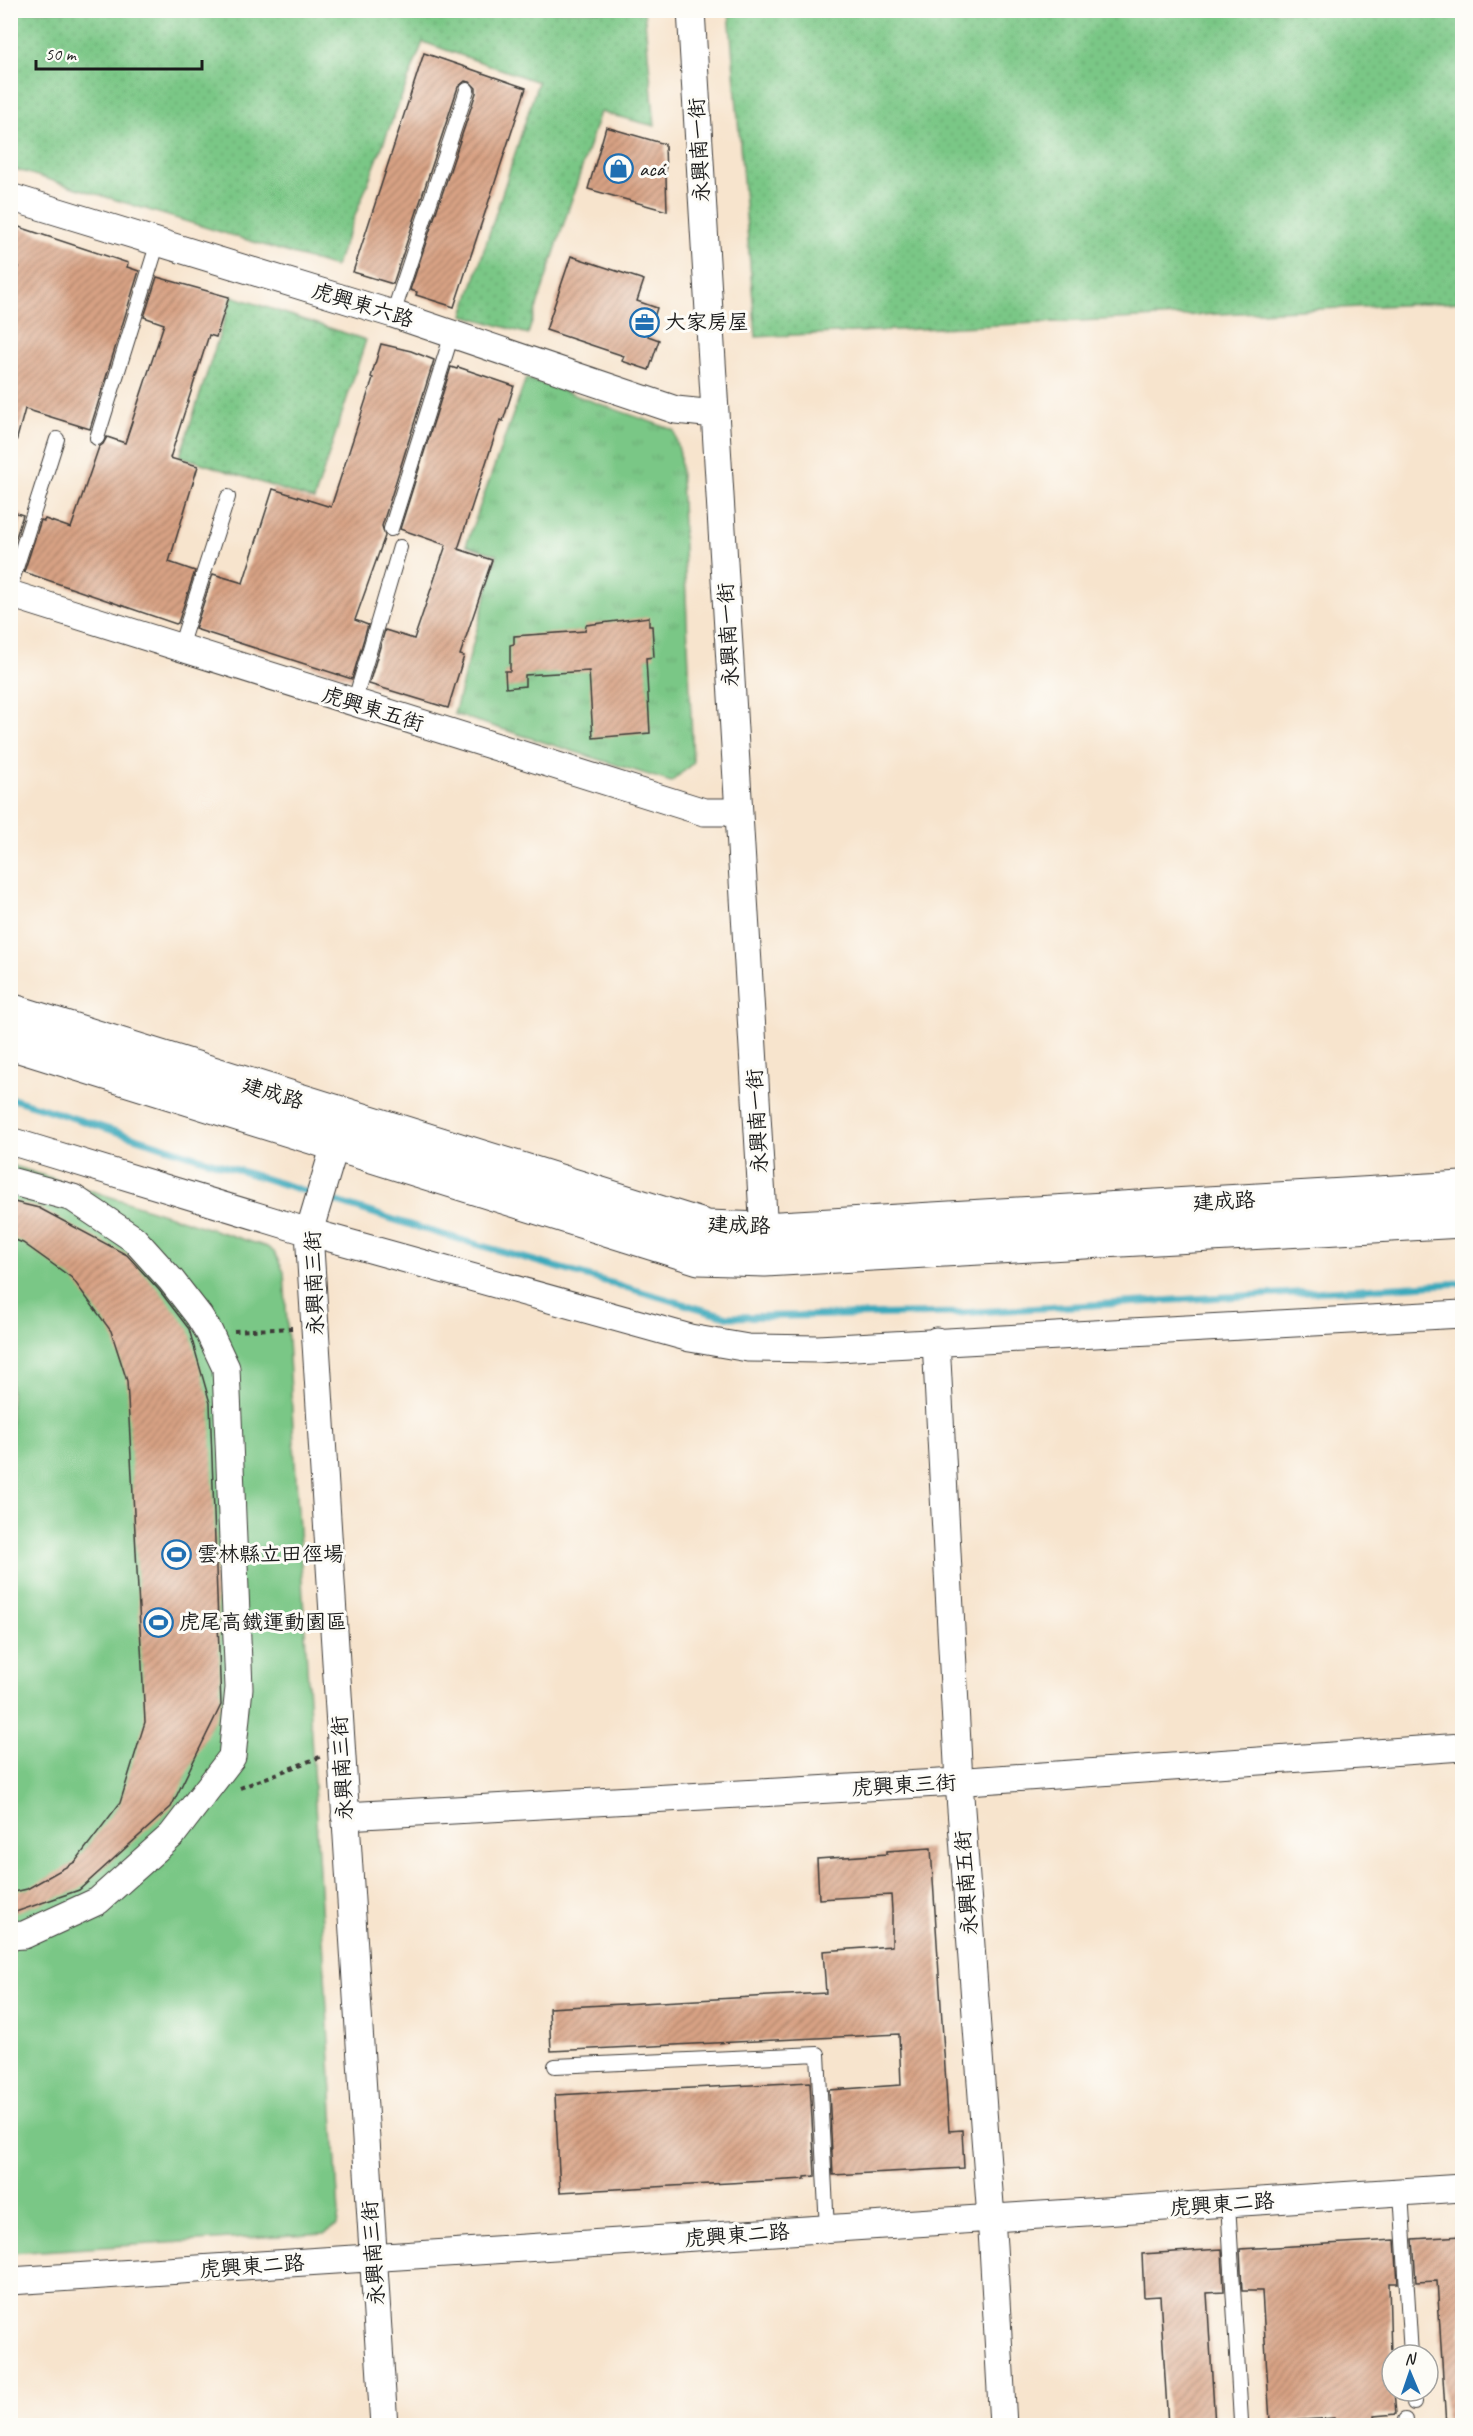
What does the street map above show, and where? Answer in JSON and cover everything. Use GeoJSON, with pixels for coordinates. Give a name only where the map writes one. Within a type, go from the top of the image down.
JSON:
{"type":"FeatureCollection","features":[{"type":"Feature","properties":{"kind":"street","name":"永興南一街"},"geometry":{"type":"LineString","coordinates":[[691,10],[764,1244]]}},
{"type":"Feature","properties":{"kind":"street","name":"虎興東六路"},"geometry":{"type":"LineString","coordinates":[[10,197],[393,314],[676,410],[715,414]]}},
{"type":"Feature","properties":{"kind":"street","name":"虎興東五街"},"geometry":{"type":"LineString","coordinates":[[10,594],[704,812],[739,812]]}},
{"type":"Feature","properties":{"kind":"street","name":"建成路"},"geometry":{"type":"LineString","coordinates":[[10,1010],[338,1139]]}},
{"type":"Feature","properties":{"kind":"street","name":"建成路"},"geometry":{"type":"LineString","coordinates":[[10,1043],[338,1139],[707,1227],[764,1244],[1462,1221]]}},
{"type":"Feature","properties":{"kind":"street","name":"永興南三街"},"geometry":{"type":"LineString","coordinates":[[338,1139],[312,1224],[345,1816],[384,2426]]}},
{"type":"Feature","properties":{"kind":"street"},"geometry":{"type":"LineString","coordinates":[[10,1141],[312,1224],[690,1338],[748,1348],[818,1349],[1462,1314]]}},
{"type":"Feature","properties":{"kind":"street"},"geometry":{"type":"LineString","coordinates":[[10,1180],[73,1198],[134,1239],[171,1280],[209,1332],[226,1368],[239,1688],[232,1757],[172,1835],[98,1901],[24,1935],[10,1936]]}},
{"type":"Feature","properties":{"kind":"street","name":"建成路"},"geometry":{"type":"LineString","coordinates":[[764,1244],[1462,1188]]}},
{"type":"Feature","properties":{"kind":"street","name":"永興南五街"},"geometry":{"type":"LineString","coordinates":[[936,1341],[959,1782],[991,2219],[1003,2426]]}},
{"type":"Feature","properties":{"kind":"street","name":"虎興東三街"},"geometry":{"type":"LineString","coordinates":[[345,1816],[959,1782],[1462,1747]]}},
{"type":"Feature","properties":{"kind":"street","name":"虎興東二路"},"geometry":{"type":"LineString","coordinates":[[10,2281],[1462,2188]]}},
{"type":"Feature","properties":{"kind":"lane"},"geometry":{"type":"LineString","coordinates":[[393,314],[467,90]]}},
{"type":"Feature","properties":{"kind":"lane"},"geometry":{"type":"LineString","coordinates":[[97,438],[158,242]]}},
{"type":"Feature","properties":{"kind":"lane"},"geometry":{"type":"LineString","coordinates":[[391,529],[452,334]]}},
{"type":"Feature","properties":{"kind":"lane"},"geometry":{"type":"LineString","coordinates":[[10,587],[57,439]]}},
{"type":"Feature","properties":{"kind":"lane"},"geometry":{"type":"LineString","coordinates":[[180,647],[228,497]]}},
{"type":"Feature","properties":{"kind":"lane"},"geometry":{"type":"LineString","coordinates":[[354,703],[400,547]]}},
{"type":"Feature","properties":{"kind":"lane"},"geometry":{"type":"LineString","coordinates":[[555,2066],[818,2054],[827,2229]]}},
{"type":"Feature","properties":{"kind":"lane"},"geometry":{"type":"LineString","coordinates":[[1401,2192],[1410,2343]]}},
{"type":"Feature","properties":{"kind":"lane"},"geometry":{"type":"LineString","coordinates":[[1228,2203],[1241,2421]]}},
{"type":"Feature","properties":{"kind":"path"},"geometry":{"type":"LineString","coordinates":[[209,1332],[294,1328]]}},
{"type":"Feature","properties":{"kind":"path"},"geometry":{"type":"LineString","coordinates":[[198,1804],[320,1757]]}},
{"type":"Feature","properties":{"kind":"green space"},"geometry":{"type":"Polygon","coordinates":[[[10,11],[644,11],[655,126],[600,112],[528,334],[463,315],[538,82],[423,42],[335,267],[11,168],[10,11]]]}},
{"type":"Feature","properties":{"kind":"green space"},"geometry":{"type":"Polygon","coordinates":[[[729,11],[1462,11],[1462,302],[756,337],[729,11]]]}},
{"type":"Feature","properties":{"kind":"green space"},"geometry":{"type":"Polygon","coordinates":[[[232,296],[366,340],[314,500],[180,456],[232,296]]]}},
{"type":"Feature","properties":{"kind":"green space"},"geometry":{"type":"Polygon","coordinates":[[[526,378],[674,430],[680,454],[693,763],[671,782],[454,714],[497,555],[466,545],[526,378]]]}},
{"type":"Feature","properties":{"kind":"green space","name":"虎尾高鐵運動園區"},"geometry":{"type":"Polygon","coordinates":[[[11,1165],[267,1247],[274,1252],[284,1272],[339,2214],[337,2226],[325,2233],[11,2253],[11,1165]]]}},
{"type":"Feature","properties":{"kind":"building"},"geometry":{"type":"Polygon","coordinates":[[[424,53],[526,88],[454,307],[416,295],[417,292],[410,290],[476,93],[476,88],[470,82],[465,81],[458,87],[393,284],[353,272],[424,53]]]}},
{"type":"Feature","properties":{"kind":"building"},"geometry":{"type":"Polygon","coordinates":[[[606,127],[665,144],[667,211],[588,189],[606,127]]]}},
{"type":"Feature","properties":{"kind":"building"},"geometry":{"type":"Polygon","coordinates":[[[10,224],[128,263],[127,267],[139,271],[90,429],[25,409],[16,442],[10,441],[10,292],[19,267],[10,264],[10,224]]]}},
{"type":"Feature","properties":{"kind":"building"},"geometry":{"type":"Polygon","coordinates":[[[571,256],[644,280],[637,301],[657,308],[648,336],[659,340],[649,370],[622,361],[624,356],[546,330],[571,256]]]}},
{"type":"Feature","properties":{"kind":"building"},"geometry":{"type":"Polygon","coordinates":[[[157,277],[229,297],[216,337],[209,335],[170,458],[198,466],[169,562],[195,571],[176,624],[24,572],[41,520],[45,519],[71,528],[99,447],[107,437],[125,443],[164,324],[144,317],[157,277]]]}},
{"type":"Feature","properties":{"kind":"building"},"geometry":{"type":"Polygon","coordinates":[[[381,344],[411,351],[434,360],[382,526],[385,536],[355,620],[368,625],[352,679],[195,629],[213,574],[243,583],[273,489],[331,507],[373,378],[371,377],[381,344]]]}},
{"type":"Feature","properties":{"kind":"building"},"geometry":{"type":"Polygon","coordinates":[[[451,367],[457,369],[458,367],[514,386],[503,421],[500,420],[458,549],[492,560],[460,655],[464,656],[448,708],[369,684],[385,630],[414,639],[446,545],[400,529],[451,367]]]}},
{"type":"Feature","properties":{"kind":"building"},"geometry":{"type":"Polygon","coordinates":[[[10,511],[23,515],[10,556],[10,511]]]}},
{"type":"Feature","properties":{"kind":"building"},"geometry":{"type":"Polygon","coordinates":[[[649,617],[649,626],[652,626],[654,657],[646,658],[650,733],[593,738],[589,671],[525,675],[525,686],[506,688],[505,671],[510,671],[510,645],[514,644],[514,636],[585,631],[586,625],[649,617]]]}},
{"type":"Feature","properties":{"kind":"building","name":"雲林縣立田徑場"},"geometry":{"type":"Polygon","coordinates":[[[10,1201],[39,1208],[127,1255],[159,1290],[189,1329],[210,1403],[221,1705],[171,1807],[79,1890],[10,1914],[10,1893],[27,1889],[75,1862],[120,1803],[145,1722],[127,1381],[111,1331],[72,1278],[23,1243],[10,1238],[10,1201]]]}},
{"type":"Feature","properties":{"kind":"building"},"geometry":{"type":"Polygon","coordinates":[[[931,1848],[949,2131],[962,2130],[964,2168],[833,2175],[829,2090],[901,2085],[899,2034],[551,2051],[549,2008],[826,1993],[823,1951],[892,1946],[891,1895],[819,1899],[817,1859],[931,1848]]]}},
{"type":"Feature","properties":{"kind":"building"},"geometry":{"type":"Polygon","coordinates":[[[810,2082],[815,2176],[805,2177],[805,2179],[560,2192],[555,2095],[810,2082]]]}},
{"type":"Feature","properties":{"kind":"building"},"geometry":{"type":"Polygon","coordinates":[[[1462,2236],[1462,2426],[1446,2426],[1437,2281],[1416,2282],[1413,2239],[1462,2236]]]}},
{"type":"Feature","properties":{"kind":"building"},"geometry":{"type":"Polygon","coordinates":[[[1395,2240],[1398,2283],[1389,2283],[1391,2343],[1380,2343],[1380,2403],[1395,2403],[1396,2414],[1374,2416],[1374,2426],[1334,2426],[1334,2418],[1270,2422],[1262,2291],[1242,2291],[1240,2249],[1395,2240]]]}},
{"type":"Feature","properties":{"kind":"building"},"geometry":{"type":"Polygon","coordinates":[[[1222,2249],[1224,2292],[1207,2293],[1215,2426],[1168,2426],[1160,2296],[1144,2297],[1142,2254],[1222,2249]]]}},
{"type":"Feature","properties":{"kind":"waterway"},"geometry":{"type":"LineString","coordinates":[[10,1098],[314,1194]]}},
{"type":"Feature","properties":{"kind":"waterway"},"geometry":{"type":"LineString","coordinates":[[325,1198],[420,1228],[729,1317],[959,1313],[1462,1283]]}},
{"type":"Feature","properties":{"kind":"place","name":"acá"},"geometry":{"type":"Point","coordinates":[618,169]}},
{"type":"Feature","properties":{"kind":"place","name":"大家房屋"},"geometry":{"type":"Point","coordinates":[644,322]}},
{"type":"Feature","properties":{"kind":"place","name":"雲林縣立田徑場"},"geometry":{"type":"Point","coordinates":[176,1554]}},
{"type":"Feature","properties":{"kind":"place","name":"虎尾高鐵運動園區"},"geometry":{"type":"Point","coordinates":[158,1622]}}]}
